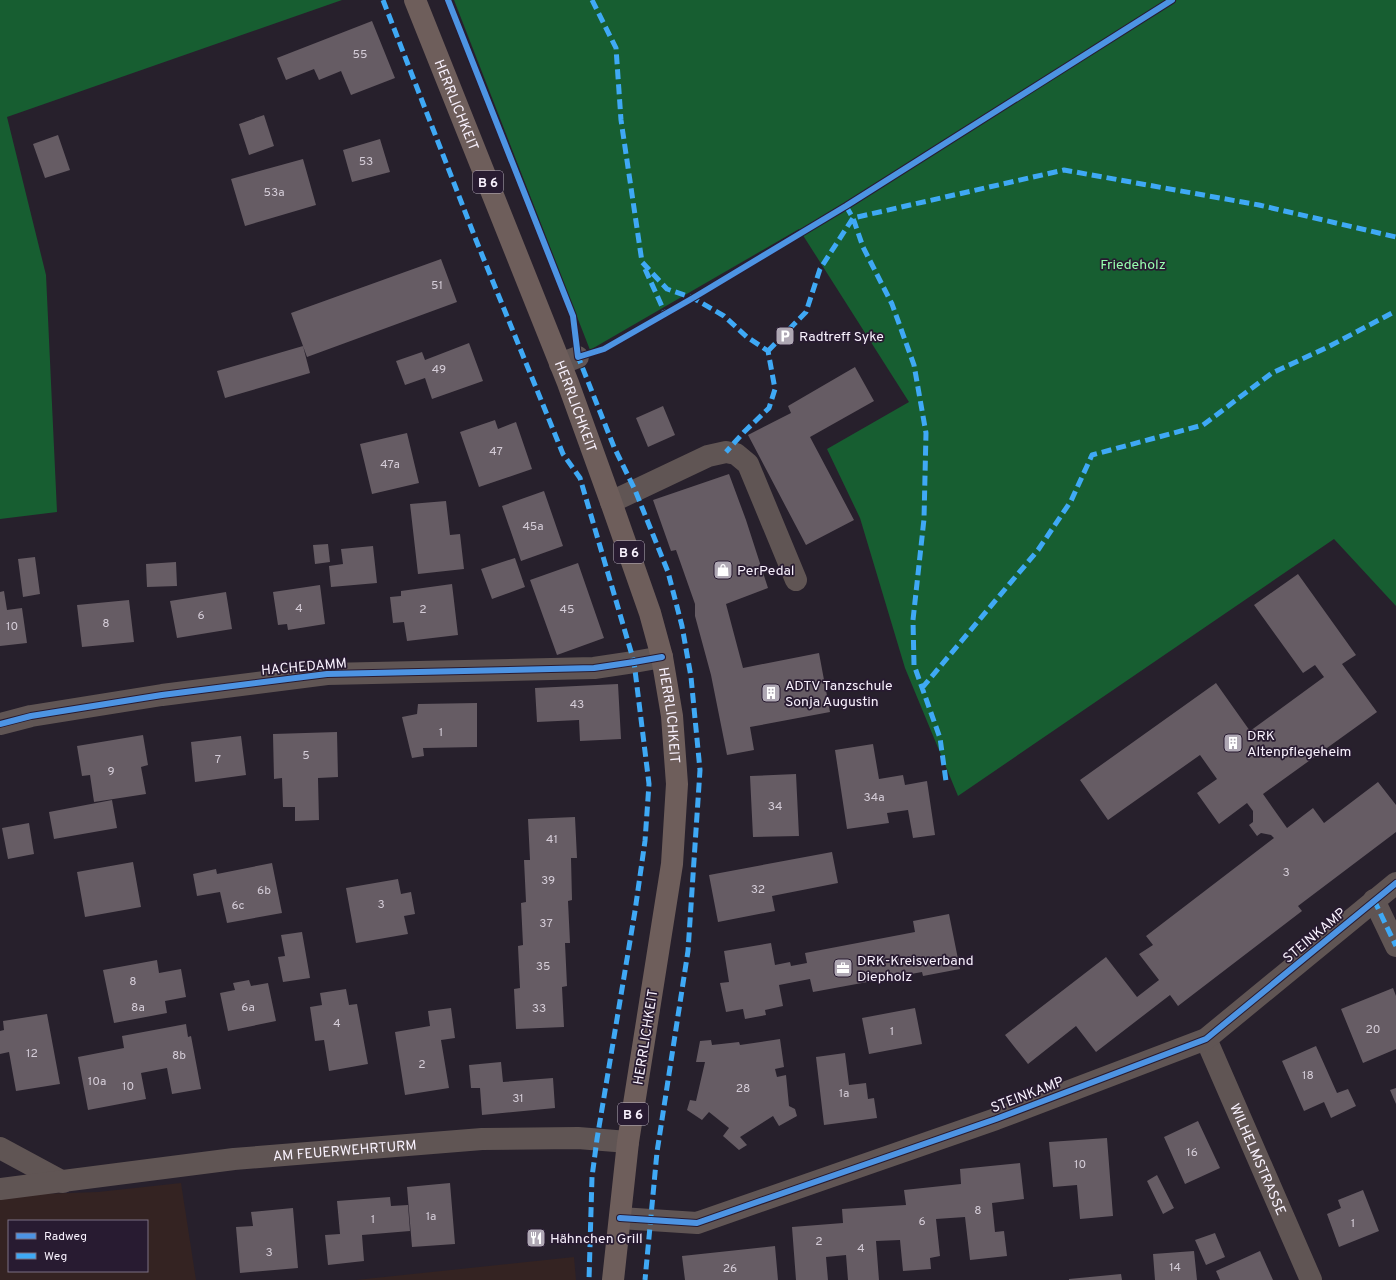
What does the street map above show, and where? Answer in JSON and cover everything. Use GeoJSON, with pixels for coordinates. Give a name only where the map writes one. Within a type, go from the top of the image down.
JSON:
{"type":"FeatureCollection","features":[{"type":"Feature","properties":{"kind":"main road","name":"HERRLICHKEIT"},"geometry":{"type":"LineString","coordinates":[[415,0],[569,360],[611,502],[650,613],[662,657],[672,716],[677,784],[672,864],[628,1142],[613,1280]]}},
{"type":"Feature","properties":{"kind":"street"},"geometry":{"type":"LineString","coordinates":[[611,502],[708,456],[726,452],[736,454],[748,464],[796,580]]}},
{"type":"Feature","properties":{"kind":"street","name":"HACHEDAMM"},"geometry":{"type":"LineString","coordinates":[[0,724],[31,716],[162,695],[327,674],[594,668],[662,657]]}},
{"type":"Feature","properties":{"kind":"street","name":"STEINKAMP"},"geometry":{"type":"LineString","coordinates":[[620,1218],[697,1223],[996,1119],[1206,1039],[1396,883]]}},
{"type":"Feature","properties":{"kind":"street"},"geometry":{"type":"LineString","coordinates":[[1374,900],[1396,946]]}},
{"type":"Feature","properties":{"kind":"street","name":"WILHELMSTRASSE"},"geometry":{"type":"LineString","coordinates":[[1206,1039],[1311,1280]]}},
{"type":"Feature","properties":{"kind":"street","name":"AM FEUERWEHRTURM"},"geometry":{"type":"LineString","coordinates":[[0,1189],[234,1159],[482,1139],[578,1138],[628,1142]]}},
{"type":"Feature","properties":{"kind":"street"},"geometry":{"type":"LineString","coordinates":[[0,1148],[63,1182]]}},
{"type":"Feature","properties":{"kind":"shaded area"},"geometry":{"type":"Polygon","coordinates":[[[181,1183],[196,1280],[0,1280],[0,1198],[41,1194],[98,1192],[181,1183]]]}},
{"type":"Feature","properties":{"kind":"shaded area"},"geometry":{"type":"Polygon","coordinates":[[[574,1257],[576,1280],[356,1280],[574,1257]]]}},
{"type":"Feature","properties":{"kind":"green space"},"geometry":{"type":"Polygon","coordinates":[[[0,0],[342,0],[7,117],[46,275],[57,512],[0,519],[0,0]]]}},
{"type":"Feature","properties":{"kind":"green space","name":"Friedeholz"},"geometry":{"type":"Polygon","coordinates":[[[454,0],[1396,0],[1396,606],[1334,539],[958,796],[905,668],[860,518],[827,449],[909,402],[799,229],[590,350],[454,0]]]}},
{"type":"Feature","properties":{"kind":"building"},"geometry":{"type":"Polygon","coordinates":[[[372,21],[395,78],[351,95],[341,71],[319,80],[314,69],[286,80],[277,58],[372,21]]]}},
{"type":"Feature","properties":{"kind":"building"},"geometry":{"type":"Polygon","coordinates":[[[264,115],[274,146],[249,155],[239,124],[264,115]]]}},
{"type":"Feature","properties":{"kind":"building"},"geometry":{"type":"Polygon","coordinates":[[[58,135],[70,170],[45,178],[33,144],[58,135]]]}},
{"type":"Feature","properties":{"kind":"building"},"geometry":{"type":"Polygon","coordinates":[[[380,139],[390,172],[352,182],[343,150],[380,139]]]}},
{"type":"Feature","properties":{"kind":"building"},"geometry":{"type":"Polygon","coordinates":[[[303,159],[316,205],[245,226],[231,179],[303,159]]]}},
{"type":"Feature","properties":{"kind":"building"},"geometry":{"type":"Polygon","coordinates":[[[441,259],[457,302],[307,357],[291,313],[441,259]]]}},
{"type":"Feature","properties":{"kind":"building"},"geometry":{"type":"Polygon","coordinates":[[[469,343],[483,381],[432,399],[425,378],[405,385],[396,361],[422,352],[425,360],[469,343]]]}},
{"type":"Feature","properties":{"kind":"building"},"geometry":{"type":"Polygon","coordinates":[[[303,346],[310,373],[225,398],[217,371],[303,346]]]}},
{"type":"Feature","properties":{"kind":"building"},"geometry":{"type":"Polygon","coordinates":[[[855,367],[874,401],[810,437],[854,520],[806,545],[748,435],[791,413],[788,406],[855,367]]]}},
{"type":"Feature","properties":{"kind":"building"},"geometry":{"type":"Polygon","coordinates":[[[663,406],[675,435],[648,447],[636,418],[663,406]]]}},
{"type":"Feature","properties":{"kind":"building"},"geometry":{"type":"Polygon","coordinates":[[[495,420],[498,429],[516,422],[532,469],[479,487],[460,432],[495,420]]]}},
{"type":"Feature","properties":{"kind":"building"},"geometry":{"type":"Polygon","coordinates":[[[407,433],[419,483],[372,494],[360,444],[407,433]]]}},
{"type":"Feature","properties":{"kind":"building","name":"PerPedal"},"geometry":{"type":"Polygon","coordinates":[[[729,474],[768,588],[726,604],[743,668],[819,653],[830,712],[750,727],[754,750],[727,755],[711,675],[695,616],[695,604],[676,550],[671,551],[653,500],[729,474]]]}},
{"type":"Feature","properties":{"kind":"building"},"geometry":{"type":"Polygon","coordinates":[[[544,491],[563,546],[521,561],[502,506],[544,491]]]}},
{"type":"Feature","properties":{"kind":"building"},"geometry":{"type":"Polygon","coordinates":[[[446,501],[450,535],[460,534],[464,569],[418,574],[410,504],[446,501]]]}},
{"type":"Feature","properties":{"kind":"building"},"geometry":{"type":"Polygon","coordinates":[[[328,544],[330,562],[315,564],[313,545],[328,544]]]}},
{"type":"Feature","properties":{"kind":"building"},"geometry":{"type":"Polygon","coordinates":[[[373,546],[377,583],[331,587],[329,566],[343,564],[341,549],[373,546]]]}},
{"type":"Feature","properties":{"kind":"building"},"geometry":{"type":"Polygon","coordinates":[[[35,557],[40,594],[23,597],[18,559],[35,557]]]}},
{"type":"Feature","properties":{"kind":"building"},"geometry":{"type":"Polygon","coordinates":[[[515,558],[525,587],[492,599],[481,569],[515,558]]]}},
{"type":"Feature","properties":{"kind":"building"},"geometry":{"type":"Polygon","coordinates":[[[176,562],[177,586],[147,587],[146,564],[176,562]]]}},
{"type":"Feature","properties":{"kind":"building"},"geometry":{"type":"Polygon","coordinates":[[[578,563],[604,638],[557,655],[530,580],[578,563]]]}},
{"type":"Feature","properties":{"kind":"building"},"geometry":{"type":"Polygon","coordinates":[[[1298,574],[1356,655],[1342,664],[1377,712],[1263,794],[1287,828],[1313,808],[1324,823],[1378,782],[1396,805],[1396,832],[1298,906],[1302,911],[1178,1006],[1170,995],[1096,1052],[1076,1026],[1028,1064],[1005,1035],[1106,957],[1137,997],[1159,980],[1139,954],[1153,945],[1146,936],[1274,838],[1271,835],[1261,833],[1257,836],[1249,825],[1253,822],[1253,811],[1247,803],[1219,824],[1197,793],[1217,779],[1200,755],[1108,820],[1080,780],[1216,683],[1250,731],[1324,677],[1315,665],[1303,673],[1254,605],[1298,574]]]}},
{"type":"Feature","properties":{"kind":"building"},"geometry":{"type":"Polygon","coordinates":[[[452,584],[458,635],[407,641],[404,622],[393,623],[390,597],[401,596],[401,591],[452,584]]]}},
{"type":"Feature","properties":{"kind":"building"},"geometry":{"type":"Polygon","coordinates":[[[320,585],[325,624],[288,630],[287,624],[278,625],[273,592],[320,585]]]}},
{"type":"Feature","properties":{"kind":"building"},"geometry":{"type":"Polygon","coordinates":[[[4,591],[7,610],[22,608],[27,643],[0,646],[0,592],[4,591]]]}},
{"type":"Feature","properties":{"kind":"building"},"geometry":{"type":"Polygon","coordinates":[[[226,592],[232,629],[177,638],[170,601],[226,592]]]}},
{"type":"Feature","properties":{"kind":"building"},"geometry":{"type":"Polygon","coordinates":[[[129,600],[134,642],[82,647],[77,605],[129,600]]]}},
{"type":"Feature","properties":{"kind":"building"},"geometry":{"type":"Polygon","coordinates":[[[618,684],[621,739],[580,741],[579,720],[537,722],[535,688],[618,684]]]}},
{"type":"Feature","properties":{"kind":"building"},"geometry":{"type":"Polygon","coordinates":[[[477,703],[477,747],[423,748],[424,756],[412,758],[402,717],[417,714],[418,704],[477,703]]]}},
{"type":"Feature","properties":{"kind":"building"},"geometry":{"type":"Polygon","coordinates":[[[337,732],[338,777],[318,778],[319,820],[295,821],[295,807],[283,807],[282,778],[274,779],[273,734],[337,732]]]}},
{"type":"Feature","properties":{"kind":"building"},"geometry":{"type":"Polygon","coordinates":[[[143,735],[148,765],[141,767],[146,794],[94,802],[90,775],[82,776],[77,746],[143,735]]]}},
{"type":"Feature","properties":{"kind":"building"},"geometry":{"type":"Polygon","coordinates":[[[241,736],[246,775],[195,782],[191,742],[241,736]]]}},
{"type":"Feature","properties":{"kind":"building"},"geometry":{"type":"Polygon","coordinates":[[[873,744],[879,779],[903,775],[905,785],[927,781],[935,835],[913,838],[908,810],[887,813],[889,823],[847,829],[835,750],[873,744]]]}},
{"type":"Feature","properties":{"kind":"building"},"geometry":{"type":"Polygon","coordinates":[[[796,774],[799,836],[753,837],[750,776],[796,774]]]}},
{"type":"Feature","properties":{"kind":"building"},"geometry":{"type":"Polygon","coordinates":[[[112,800],[117,828],[54,839],[49,812],[112,800]]]}},
{"type":"Feature","properties":{"kind":"building"},"geometry":{"type":"Polygon","coordinates":[[[575,817],[577,858],[571,858],[572,900],[568,901],[570,943],[565,943],[567,986],[562,987],[564,1027],[516,1029],[514,989],[520,988],[518,946],[523,945],[521,903],[526,902],[524,860],[530,860],[528,819],[575,817]]]}},
{"type":"Feature","properties":{"kind":"building"},"geometry":{"type":"Polygon","coordinates":[[[29,823],[34,854],[8,859],[2,828],[29,823]]]}},
{"type":"Feature","properties":{"kind":"building"},"geometry":{"type":"Polygon","coordinates":[[[832,852],[838,883],[772,896],[775,911],[718,922],[709,875],[832,852]]]}},
{"type":"Feature","properties":{"kind":"building"},"geometry":{"type":"Polygon","coordinates":[[[133,862],[141,907],[85,917],[77,872],[133,862]]]}},
{"type":"Feature","properties":{"kind":"building"},"geometry":{"type":"Polygon","coordinates":[[[272,863],[282,913],[227,923],[220,892],[197,896],[193,874],[216,869],[217,874],[272,863]]]}},
{"type":"Feature","properties":{"kind":"building"},"geometry":{"type":"Polygon","coordinates":[[[398,879],[401,894],[411,892],[415,914],[404,916],[408,934],[356,943],[346,888],[398,879]]]}},
{"type":"Feature","properties":{"kind":"building","name":"DRK-Kreisverband Diepholz"},"geometry":{"type":"Polygon","coordinates":[[[949,914],[960,969],[923,976],[922,972],[813,992],[810,979],[779,985],[783,1006],[765,1010],[766,1015],[745,1019],[743,1009],[726,1012],[720,983],[729,982],[724,951],[771,943],[775,965],[790,962],[791,966],[807,963],[805,953],[915,932],[913,921],[949,914]]]}},
{"type":"Feature","properties":{"kind":"building"},"geometry":{"type":"Polygon","coordinates":[[[302,932],[310,978],[283,982],[278,957],[285,956],[281,935],[302,932]]]}},
{"type":"Feature","properties":{"kind":"building"},"geometry":{"type":"Polygon","coordinates":[[[157,960],[159,973],[181,969],[186,997],[165,1001],[167,1013],[114,1023],[103,970],[157,960]]]}},
{"type":"Feature","properties":{"kind":"building"},"geometry":{"type":"Polygon","coordinates":[[[249,980],[251,986],[268,983],[276,1021],[228,1031],[220,993],[235,990],[233,983],[249,980]]]}},
{"type":"Feature","properties":{"kind":"building"},"geometry":{"type":"Polygon","coordinates":[[[1393,988],[1396,996],[1396,1049],[1363,1063],[1341,1009],[1393,988]]]}},
{"type":"Feature","properties":{"kind":"building"},"geometry":{"type":"Polygon","coordinates":[[[346,989],[349,1005],[357,1004],[368,1064],[329,1071],[324,1040],[315,1041],[310,1007],[322,1005],[320,993],[346,989]]]}},
{"type":"Feature","properties":{"kind":"building"},"geometry":{"type":"Polygon","coordinates":[[[451,1008],[455,1038],[441,1040],[449,1088],[405,1095],[395,1032],[430,1026],[428,1011],[451,1008]]]}},
{"type":"Feature","properties":{"kind":"building"},"geometry":{"type":"Polygon","coordinates":[[[915,1008],[922,1044],[869,1054],[862,1018],[915,1008]]]}},
{"type":"Feature","properties":{"kind":"building"},"geometry":{"type":"Polygon","coordinates":[[[47,1014],[60,1084],[16,1091],[9,1052],[0,1054],[0,1031],[4,1030],[3,1021],[47,1014]]]}},
{"type":"Feature","properties":{"kind":"building"},"geometry":{"type":"Polygon","coordinates":[[[186,1024],[188,1037],[191,1036],[201,1089],[172,1094],[167,1068],[141,1073],[146,1099],[88,1110],[78,1057],[124,1048],[122,1036],[186,1024]]]}},
{"type":"Feature","properties":{"kind":"building"},"geometry":{"type":"Polygon","coordinates":[[[780,1039],[784,1067],[775,1069],[777,1077],[786,1075],[789,1106],[795,1109],[797,1116],[779,1126],[773,1116],[740,1137],[747,1145],[739,1150],[723,1136],[729,1128],[709,1112],[702,1120],[687,1110],[690,1100],[696,1101],[705,1062],[696,1062],[700,1041],[711,1040],[712,1045],[739,1042],[740,1045],[780,1039]]]}},
{"type":"Feature","properties":{"kind":"building"},"geometry":{"type":"Polygon","coordinates":[[[1316,1046],[1337,1093],[1348,1089],[1356,1106],[1331,1118],[1324,1102],[1304,1111],[1282,1061],[1316,1046]]]}},
{"type":"Feature","properties":{"kind":"building"},"geometry":{"type":"Polygon","coordinates":[[[845,1053],[849,1085],[866,1083],[868,1099],[874,1098],[877,1118],[824,1125],[816,1057],[845,1053]]]}},
{"type":"Feature","properties":{"kind":"building"},"geometry":{"type":"Polygon","coordinates":[[[501,1062],[503,1082],[553,1078],[555,1108],[482,1115],[480,1088],[471,1088],[469,1065],[501,1062]]]}},
{"type":"Feature","properties":{"kind":"building"},"geometry":{"type":"Polygon","coordinates":[[[1396,1088],[1396,1104],[1390,1090],[1396,1088]]]}},
{"type":"Feature","properties":{"kind":"building"},"geometry":{"type":"Polygon","coordinates":[[[1198,1121],[1220,1168],[1185,1184],[1164,1137],[1198,1121]]]}},
{"type":"Feature","properties":{"kind":"building"},"geometry":{"type":"Polygon","coordinates":[[[1107,1138],[1113,1216],[1080,1219],[1077,1185],[1053,1187],[1049,1142],[1107,1138]]]}},
{"type":"Feature","properties":{"kind":"building"},"geometry":{"type":"Polygon","coordinates":[[[1020,1163],[1024,1199],[992,1203],[995,1232],[1004,1231],[1007,1256],[970,1260],[965,1217],[936,1219],[940,1256],[930,1258],[931,1269],[903,1271],[900,1240],[876,1241],[879,1280],[848,1280],[846,1255],[826,1257],[828,1280],[796,1280],[792,1227],[843,1223],[842,1209],[906,1205],[904,1190],[961,1184],[960,1169],[1020,1163]]]}},
{"type":"Feature","properties":{"kind":"building"},"geometry":{"type":"Polygon","coordinates":[[[1157,1175],[1174,1208],[1163,1214],[1147,1181],[1157,1175]]]}},
{"type":"Feature","properties":{"kind":"building"},"geometry":{"type":"Polygon","coordinates":[[[450,1183],[455,1244],[412,1247],[407,1187],[450,1183]]]}},
{"type":"Feature","properties":{"kind":"building"},"geometry":{"type":"Polygon","coordinates":[[[1363,1190],[1379,1231],[1339,1247],[1327,1214],[1341,1208],[1338,1200],[1363,1190]]]}},
{"type":"Feature","properties":{"kind":"building"},"geometry":{"type":"Polygon","coordinates":[[[390,1197],[391,1206],[408,1205],[410,1231],[362,1235],[364,1261],[328,1265],[325,1235],[340,1234],[337,1201],[390,1197]]]}},
{"type":"Feature","properties":{"kind":"building"},"geometry":{"type":"Polygon","coordinates":[[[293,1208],[298,1268],[240,1273],[236,1227],[253,1226],[251,1212],[293,1208]]]}},
{"type":"Feature","properties":{"kind":"building"},"geometry":{"type":"Polygon","coordinates":[[[1215,1233],[1225,1257],[1206,1265],[1195,1240],[1215,1233]]]}},
{"type":"Feature","properties":{"kind":"building"},"geometry":{"type":"Polygon","coordinates":[[[775,1246],[778,1280],[685,1280],[682,1256],[775,1246]]]}},
{"type":"Feature","properties":{"kind":"building"},"geometry":{"type":"Polygon","coordinates":[[[1194,1251],[1197,1280],[1155,1280],[1153,1254],[1194,1251]]]}},
{"type":"Feature","properties":{"kind":"building"},"geometry":{"type":"Polygon","coordinates":[[[1260,1251],[1273,1280],[1220,1280],[1216,1271],[1260,1251]]]}},
{"type":"Feature","properties":{"kind":"building"},"geometry":{"type":"Polygon","coordinates":[[[1121,1274],[1122,1280],[1069,1280],[1069,1279],[1121,1274]]]}},
{"type":"Feature","properties":{"kind":"marked path"},"geometry":{"type":"LineString","coordinates":[[383,0],[476,240],[563,454],[580,478],[634,662],[649,784],[645,841],[592,1177],[589,1280]]}},
{"type":"Feature","properties":{"kind":"marked path"},"geometry":{"type":"LineString","coordinates":[[592,0],[616,48],[621,120],[642,262],[667,289],[693,298],[724,316],[747,337],[768,351],[775,389],[769,408],[726,452]]}},
{"type":"Feature","properties":{"kind":"marked path"},"geometry":{"type":"LineString","coordinates":[[768,351],[806,312],[820,269],[853,218],[1064,170],[1259,205],[1396,237]]}},
{"type":"Feature","properties":{"kind":"marked path"},"geometry":{"type":"LineString","coordinates":[[846,206],[853,218],[863,247],[892,304],[914,365],[926,433],[924,519],[913,620],[914,665],[940,738],[946,781]]}},
{"type":"Feature","properties":{"kind":"marked path"},"geometry":{"type":"LineString","coordinates":[[645,269],[665,313]]}},
{"type":"Feature","properties":{"kind":"marked path"},"geometry":{"type":"LineString","coordinates":[[922,688],[1038,550],[1071,501],[1092,455],[1203,425],[1272,373],[1328,347],[1392,313],[1396,313]]}},
{"type":"Feature","properties":{"kind":"marked path"},"geometry":{"type":"LineString","coordinates":[[577,354],[614,447],[635,490],[668,572],[682,626],[691,677],[700,770],[688,951],[657,1152],[645,1280]]}},
{"type":"Feature","properties":{"kind":"marked path"},"geometry":{"type":"LineString","coordinates":[[1374,900],[1396,946]]}},
{"type":"Feature","properties":{"kind":"cycle path"},"geometry":{"type":"LineString","coordinates":[[448,0],[573,316],[578,357],[604,349],[693,298],[846,206],[1172,0]]}},
{"type":"Feature","properties":{"kind":"cycle path"},"geometry":{"type":"LineString","coordinates":[[0,724],[31,716],[162,695],[327,674],[594,668],[662,657]]}},
{"type":"Feature","properties":{"kind":"cycle path"},"geometry":{"type":"LineString","coordinates":[[620,1218],[697,1223],[996,1119],[1206,1039],[1396,883]]}},
{"type":"Feature","properties":{"kind":"place","name":"Radtreff Syke"},"geometry":{"type":"Point","coordinates":[785,336]}},
{"type":"Feature","properties":{"kind":"place","name":"PerPedal"},"geometry":{"type":"Point","coordinates":[723,570]}},
{"type":"Feature","properties":{"kind":"place","name":"ADTV Tanzschule Sonja Augustin"},"geometry":{"type":"Point","coordinates":[771,693]}},
{"type":"Feature","properties":{"kind":"place","name":"DRK Altenpflegeheim"},"geometry":{"type":"Point","coordinates":[1233,743]}},
{"type":"Feature","properties":{"kind":"place","name":"DRK-Kreisverband Diepholz"},"geometry":{"type":"Point","coordinates":[843,968]}},
{"type":"Feature","properties":{"kind":"place","name":"Hähnchen Grill"},"geometry":{"type":"Point","coordinates":[536,1238]}}]}
